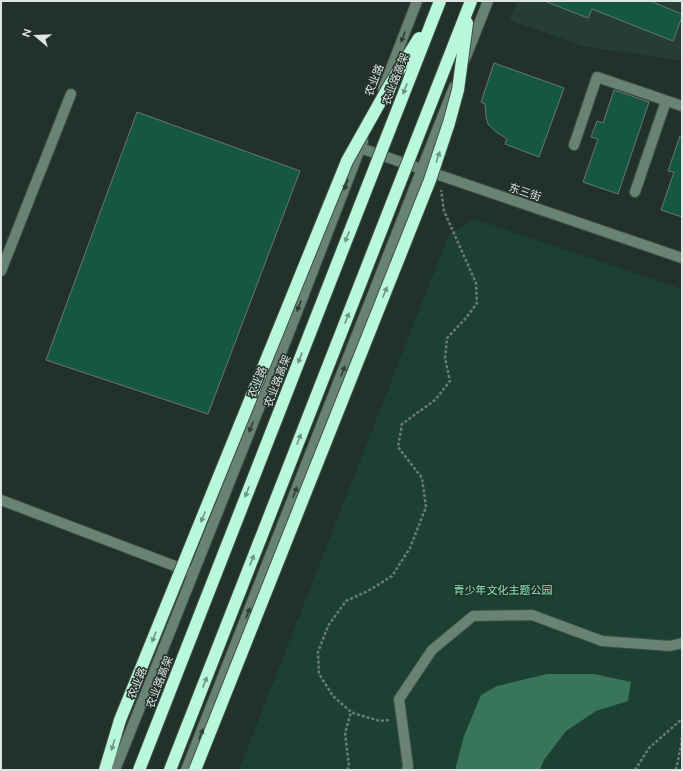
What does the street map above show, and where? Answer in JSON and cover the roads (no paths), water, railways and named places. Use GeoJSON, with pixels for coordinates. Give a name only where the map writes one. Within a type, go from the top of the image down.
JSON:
{"type":"FeatureCollection","features":[{"type":"Feature","properties":{"kind":"highway"},"geometry":{"type":"LineString","coordinates":[[170,770],[471,2]]}},
{"type":"Feature","properties":{"kind":"highway"},"geometry":{"type":"LineString","coordinates":[[195,770],[430,180],[449,123],[458,90],[471,2]]}},
{"type":"Feature","properties":{"kind":"highway"},"geometry":{"type":"LineString","coordinates":[[105,770],[120,720],[347,160],[437,6]]}},
{"type":"Feature","properties":{"kind":"highway","name":"农业路高架"},"geometry":{"type":"LineString","coordinates":[[138,770],[437,6]]}},
{"type":"Feature","properties":{"kind":"street","name":"农业路"},"geometry":{"type":"LineString","coordinates":[[115,770],[289,334],[417,1]]}},
{"type":"Feature","properties":{"kind":"street"},"geometry":{"type":"LineString","coordinates":[[186,770],[488,1]]}},
{"type":"Feature","properties":{"kind":"street"},"geometry":{"type":"LineString","coordinates":[[574,146],[597,77],[682,106]]}},
{"type":"Feature","properties":{"kind":"street"},"geometry":{"type":"LineString","coordinates":[[1,271],[3,259],[71,94]]}},
{"type":"Feature","properties":{"kind":"street"},"geometry":{"type":"LineString","coordinates":[[635,192],[666,101]]}},
{"type":"Feature","properties":{"kind":"street","name":"东三街"},"geometry":{"type":"LineString","coordinates":[[360,148],[682,258]]}},
{"type":"Feature","properties":{"kind":"street"},"geometry":{"type":"LineString","coordinates":[[1,500],[194,573]]}},
{"type":"Feature","properties":{"kind":"street"},"geometry":{"type":"LineString","coordinates":[[407,770],[408,766],[399,699],[432,650],[474,616],[532,615],[602,641],[670,646],[682,643]]}},
{"type":"Feature","properties":{"kind":"park label","name":"青少年文化主题公园"},"geometry":{"type":"Point","coordinates":[503,590]}}]}
